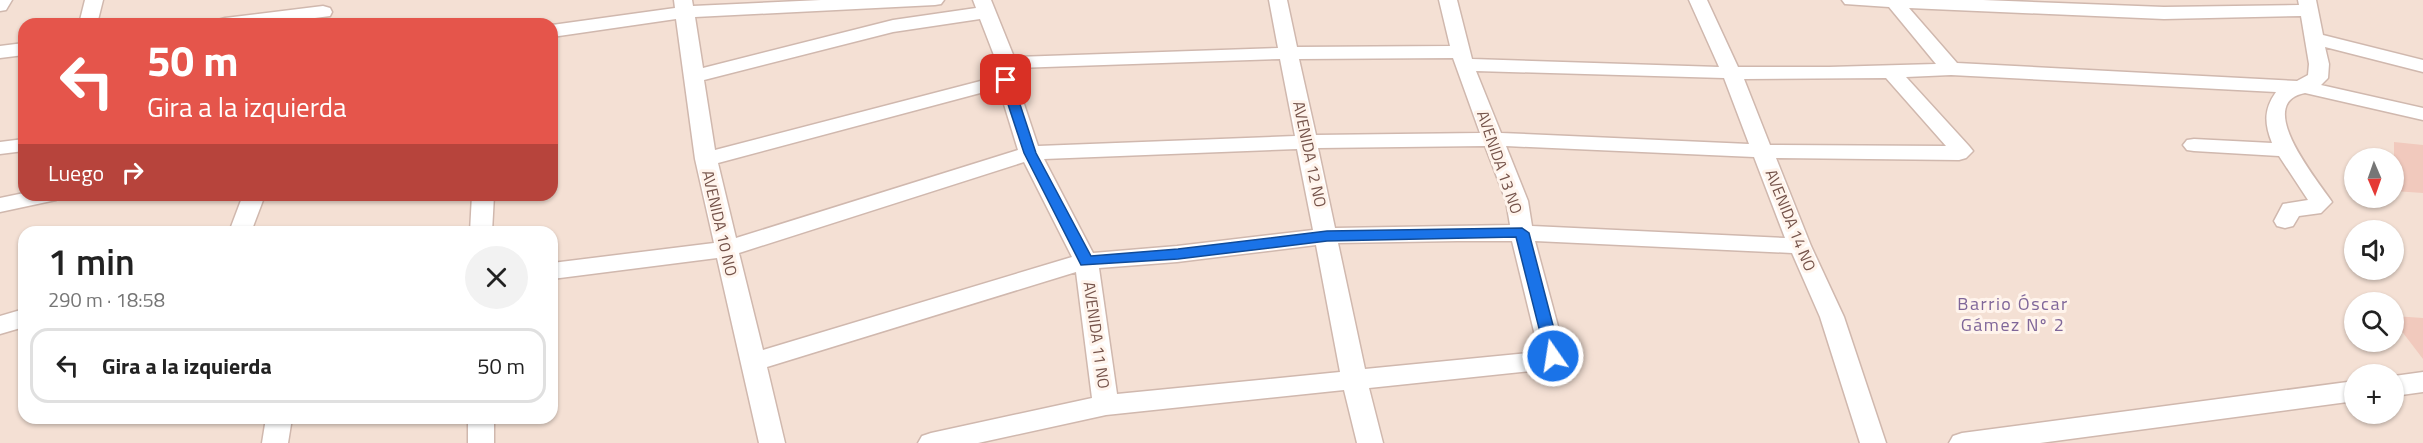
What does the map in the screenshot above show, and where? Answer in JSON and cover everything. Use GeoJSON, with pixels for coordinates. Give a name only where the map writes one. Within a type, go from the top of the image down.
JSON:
{"type":"FeatureCollection","features":[{"type":"Feature","properties":{"kind":"street"},"geometry":{"type":"LineString","coordinates":[[0,6],[3,0]]}},
{"type":"Feature","properties":{"kind":"street"},"geometry":{"type":"LineString","coordinates":[[90,18],[94,0]]}},
{"type":"Feature","properties":{"kind":"street"},"geometry":{"type":"LineString","coordinates":[[558,31],[684,6],[935,0]]}},
{"type":"Feature","properties":{"kind":"street","name":"AVENIDA 12 NO"},"geometry":{"type":"LineString","coordinates":[[1278,0],[1354,378],[1370,443]]}},
{"type":"Feature","properties":{"kind":"street","name":"AVENIDA 13 NO"},"geometry":{"type":"LineString","coordinates":[[1354,378],[1549,360],[1553,356],[1522,233],[1517,201],[1463,58],[1448,0]]}},
{"type":"Feature","properties":{"kind":"street","name":"AVENIDA 14 NO"},"geometry":{"type":"LineString","coordinates":[[1698,0],[1731,72],[1800,246],[1832,317],[1874,443]]}},
{"type":"Feature","properties":{"kind":"street"},"geometry":{"type":"LineString","coordinates":[[1851,0],[2164,13],[2307,5],[2319,64],[2318,78],[2305,87],[2285,94],[2278,104],[2276,128],[2284,150],[2321,202],[2313,208],[2291,209],[2285,222]]}},
{"type":"Feature","properties":{"kind":"street"},"geometry":{"type":"LineString","coordinates":[[1894,0],[1951,69]]}},
{"type":"Feature","properties":{"kind":"street","name":"AVENIDA 10 NO"},"geometry":{"type":"LineString","coordinates":[[684,6],[706,159],[772,443]]}},
{"type":"Feature","properties":{"kind":"street"},"geometry":{"type":"LineString","coordinates":[[694,76],[893,26],[985,6]]}},
{"type":"Feature","properties":{"kind":"street","name":"AVENIDA 11 NO"},"geometry":{"type":"LineString","coordinates":[[985,6],[1007,71],[1030,153],[1086,261],[1106,405]]}},
{"type":"Feature","properties":{"kind":"street"},"geometry":{"type":"LineString","coordinates":[[274,18],[324,12]]}},
{"type":"Feature","properties":{"kind":"street"},"geometry":{"type":"LineString","coordinates":[[2315,39],[2423,66]]}},
{"type":"Feature","properties":{"kind":"street"},"geometry":{"type":"LineString","coordinates":[[0,52],[18,50]]}},
{"type":"Feature","properties":{"kind":"street"},"geometry":{"type":"LineString","coordinates":[[706,159],[1007,71],[1287,53],[1463,58],[1731,72],[1892,73],[1951,69],[2305,87],[2423,114]]}},
{"type":"Feature","properties":{"kind":"street"},"geometry":{"type":"LineString","coordinates":[[558,271],[726,249],[1030,153],[1308,142],[1494,139],[1763,151],[1962,152],[1892,73]]}},
{"type":"Feature","properties":{"kind":"street"},"geometry":{"type":"LineString","coordinates":[[2194,145],[2284,150]]}},
{"type":"Feature","properties":{"kind":"street"},"geometry":{"type":"LineString","coordinates":[[0,148],[18,146]]}},
{"type":"Feature","properties":{"kind":"street"},"geometry":{"type":"LineString","coordinates":[[0,205],[18,200]]}},
{"type":"Feature","properties":{"kind":"street"},"geometry":{"type":"LineString","coordinates":[[242,226],[252,201]]}},
{"type":"Feature","properties":{"kind":"street"},"geometry":{"type":"LineString","coordinates":[[481,226],[483,201]]}},
{"type":"Feature","properties":{"kind":"street"},"geometry":{"type":"LineString","coordinates":[[753,362],[1086,261],[1178,254],[1327,236],[1522,233],[1800,246]]}},
{"type":"Feature","properties":{"kind":"street"},"geometry":{"type":"LineString","coordinates":[[0,325],[18,320]]}},
{"type":"Feature","properties":{"kind":"street"},"geometry":{"type":"LineString","coordinates":[[931,443],[1106,405],[1354,378]]}},
{"type":"Feature","properties":{"kind":"street"},"geometry":{"type":"LineString","coordinates":[[2404,385],[2423,382]]}},
{"type":"Feature","properties":{"kind":"street"},"geometry":{"type":"LineString","coordinates":[[1962,443],[2344,392]]}},
{"type":"Feature","properties":{"kind":"street"},"geometry":{"type":"LineString","coordinates":[[275,443],[278,424]]}},
{"type":"Feature","properties":{"kind":"street"},"geometry":{"type":"LineString","coordinates":[[481,424],[481,443]]}},
{"type":"Feature","properties":{"kind":"shaded area"},"geometry":{"type":"Polygon","coordinates":[[[0,0],[2423,0],[2423,443],[0,443],[0,0]]]}},
{"type":"Feature","properties":{"kind":"building"},"geometry":{"type":"Polygon","coordinates":[[[2394,142],[2423,145],[2423,193],[2404,192],[2404,148],[2394,148],[2394,142]]]}},
{"type":"Feature","properties":{"kind":"building"},"geometry":{"type":"Polygon","coordinates":[[[2404,317],[2423,318],[2423,359],[2404,334],[2404,317]]]}},
{"type":"Feature","properties":{"kind":"district","name":"Barrio Óscar Gámez Nº 2"},"geometry":{"type":"Point","coordinates":[2013,314]}},
{"type":"Feature","properties":{"kind":"route"},"geometry":{"type":"LineString","coordinates":[[1006,80],[1030,153],[1086,261],[1178,254],[1327,236],[1522,233],[1553,356]]}}]}
